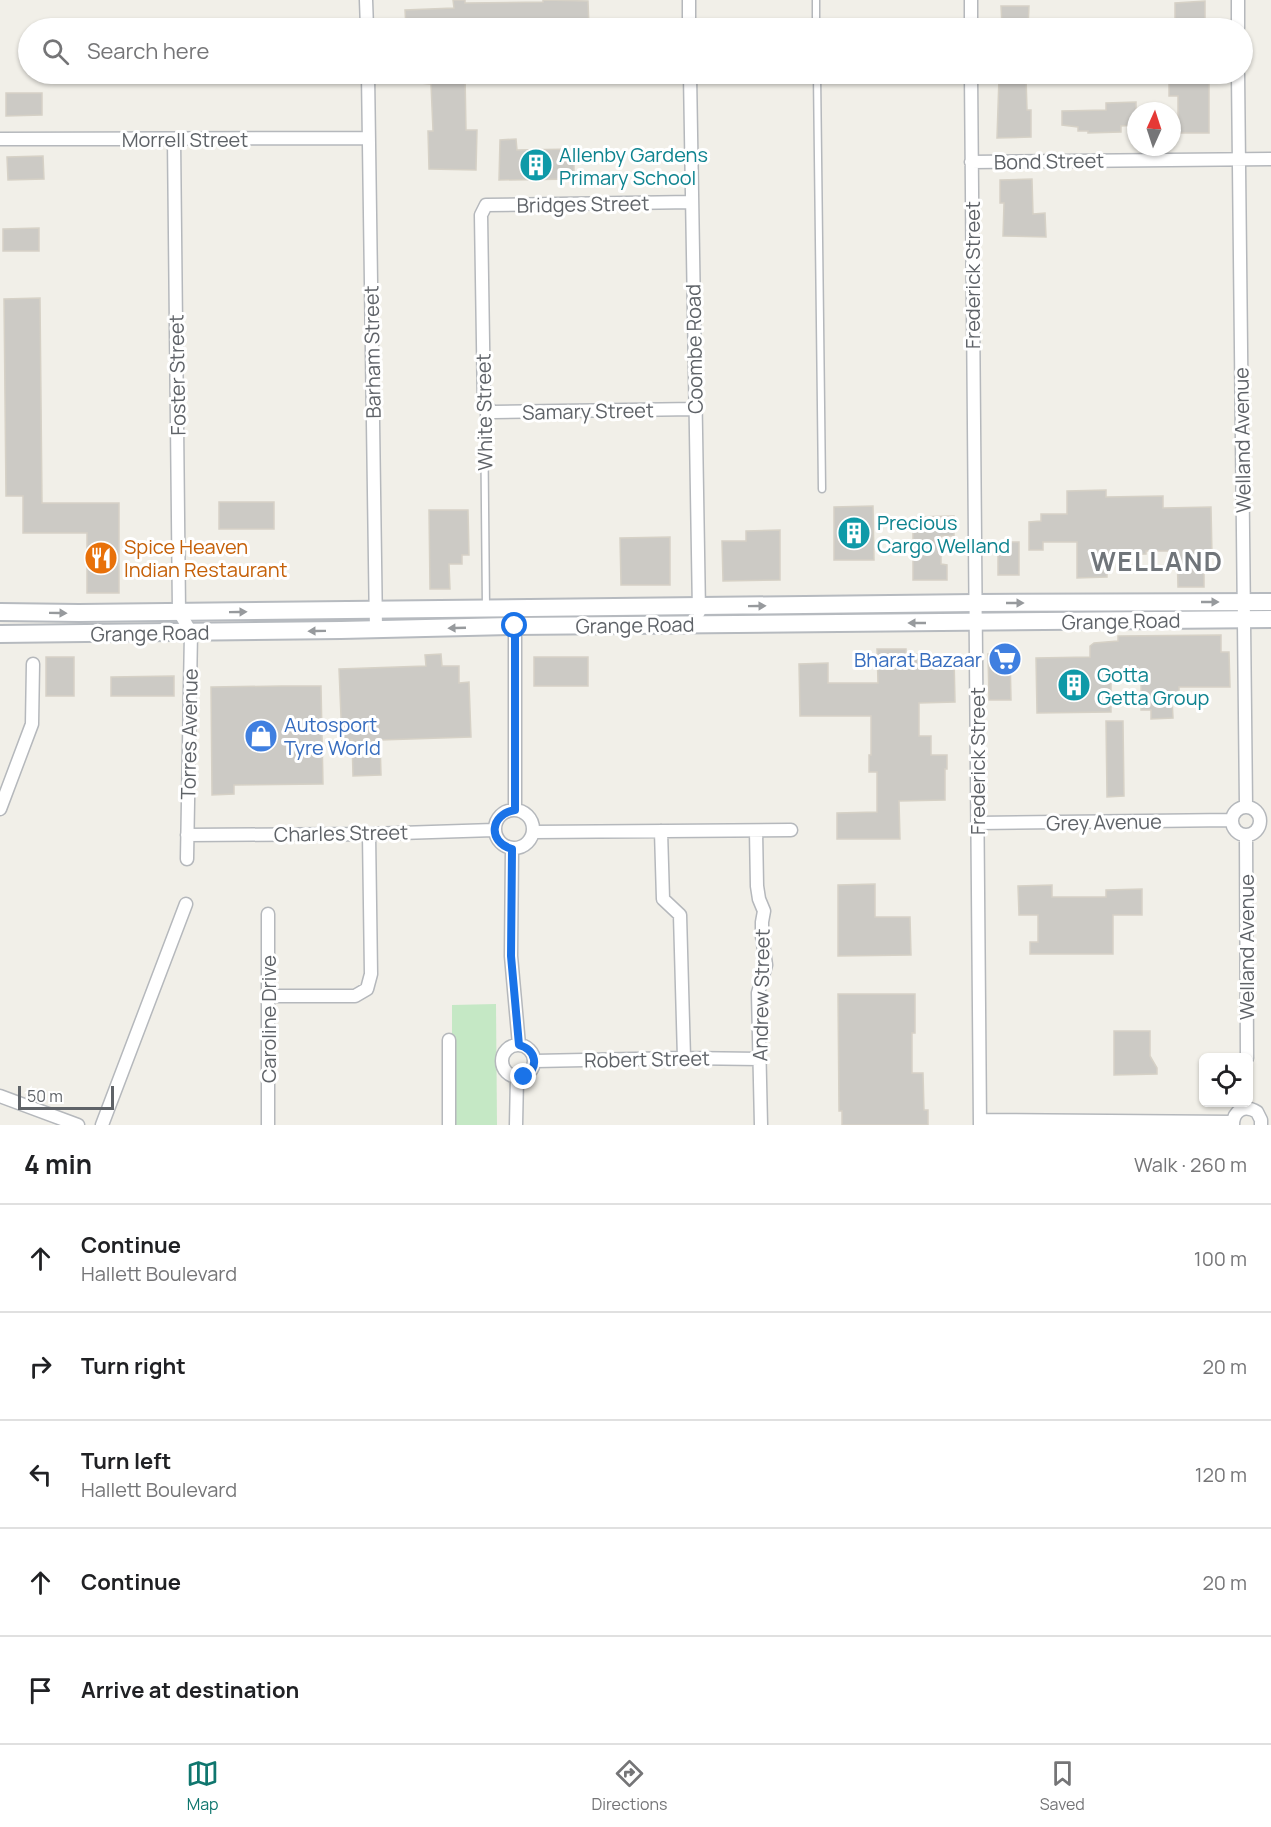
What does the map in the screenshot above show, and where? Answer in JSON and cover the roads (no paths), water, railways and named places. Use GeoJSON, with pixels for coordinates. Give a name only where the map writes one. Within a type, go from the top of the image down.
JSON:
{"type":"FeatureCollection","features":[{"type":"Feature","properties":{"kind":"main road","name":"Grange Road"},"geometry":{"type":"LineString","coordinates":[[0,612],[1271,602]]}},
{"type":"Feature","properties":{"kind":"main road","name":"Grange Road"},"geometry":{"type":"LineString","coordinates":[[0,634],[376,630],[515,626],[1271,619]]}},
{"type":"Feature","properties":{"kind":"street"},"geometry":{"type":"LineString","coordinates":[[366,0],[367,18]]}},
{"type":"Feature","properties":{"kind":"street"},"geometry":{"type":"LineString","coordinates":[[689,0],[689,18]]}},
{"type":"Feature","properties":{"kind":"street"},"geometry":{"type":"LineString","coordinates":[[970,0],[971,18]]}},
{"type":"Feature","properties":{"kind":"street"},"geometry":{"type":"LineString","coordinates":[[1238,0],[1238,18]]}},
{"type":"Feature","properties":{"kind":"street","name":"Barham Street"},"geometry":{"type":"LineString","coordinates":[[368,84],[376,630]]}},
{"type":"Feature","properties":{"kind":"street","name":"Coombe Road"},"geometry":{"type":"LineString","coordinates":[[690,84],[699,624]]}},
{"type":"Feature","properties":{"kind":"street","name":"Frederick Street"},"geometry":{"type":"LineString","coordinates":[[971,84],[980,1123]]}},
{"type":"Feature","properties":{"kind":"street","name":"Welland Avenue"},"geometry":{"type":"LineString","coordinates":[[1238,84],[1246,806]]}},
{"type":"Feature","properties":{"kind":"street","name":"Foster Street"},"geometry":{"type":"LineString","coordinates":[[174,138],[179,612]]}},
{"type":"Feature","properties":{"kind":"street","name":"Morrell Street"},"geometry":{"type":"LineString","coordinates":[[0,139],[369,138]]}},
{"type":"Feature","properties":{"kind":"street","name":"Bond Street"},"geometry":{"type":"LineString","coordinates":[[971,162],[1271,159]]}},
{"type":"Feature","properties":{"kind":"street","name":"Bridges Street"},"geometry":{"type":"LineString","coordinates":[[481,215],[486,206],[692,202]]}},
{"type":"Feature","properties":{"kind":"street","name":"White Street"},"geometry":{"type":"LineString","coordinates":[[481,215],[484,405]]}},
{"type":"Feature","properties":{"kind":"street","name":"Samary Street"},"geometry":{"type":"LineString","coordinates":[[484,405],[493,412],[695,409]]}},
{"type":"Feature","properties":{"kind":"street"},"geometry":{"type":"LineString","coordinates":[[515,609],[515,810]]}},
{"type":"Feature","properties":{"kind":"street"},"geometry":{"type":"LineString","coordinates":[[179,612],[191,632]]}},
{"type":"Feature","properties":{"kind":"street","name":"Torres Avenue"},"geometry":{"type":"LineString","coordinates":[[187,859],[191,632]]}},
{"type":"Feature","properties":{"kind":"street"},"geometry":{"type":"LineString","coordinates":[[0,809],[32,724],[33,664]]}},
{"type":"Feature","properties":{"kind":"street"},"geometry":{"type":"LineString","coordinates":[[1246,806],[1253,808],[1266,821],[1253,834],[1246,836],[1238,834],[1231,820],[1233,813],[1246,806]]}},
{"type":"Feature","properties":{"kind":"street"},"geometry":{"type":"LineString","coordinates":[[515,810],[528,817],[532,823],[533,832],[526,844],[512,849],[501,844],[494,830],[495,823],[500,816],[515,810]]}},
{"type":"Feature","properties":{"kind":"street","name":"Grey Avenue"},"geometry":{"type":"LineString","coordinates":[[977,823],[1231,820]]}},
{"type":"Feature","properties":{"kind":"street","name":"Charles Street"},"geometry":{"type":"LineString","coordinates":[[187,835],[369,834],[494,830]]}},
{"type":"Feature","properties":{"kind":"street"},"geometry":{"type":"LineString","coordinates":[[533,832],[791,830]]}},
{"type":"Feature","properties":{"kind":"street"},"geometry":{"type":"LineString","coordinates":[[660,831],[663,899],[680,915],[684,1058]]}},
{"type":"Feature","properties":{"kind":"street","name":"Andrew Street"},"geometry":{"type":"LineString","coordinates":[[756,831],[757,886],[764,911],[762,936],[766,965],[758,993],[761,1125]]}},
{"type":"Feature","properties":{"kind":"street"},"geometry":{"type":"LineString","coordinates":[[269,996],[355,996],[367,989],[371,974],[369,834]]}},
{"type":"Feature","properties":{"kind":"street","name":"Welland Avenue"},"geometry":{"type":"LineString","coordinates":[[1246,836],[1247,1053]]}},
{"type":"Feature","properties":{"kind":"street"},"geometry":{"type":"LineString","coordinates":[[512,849],[511,956],[519,1045]]}},
{"type":"Feature","properties":{"kind":"street"},"geometry":{"type":"LineString","coordinates":[[102,1125],[186,904]]}},
{"type":"Feature","properties":{"kind":"street","name":"Caroline Drive"},"geometry":{"type":"LineString","coordinates":[[268,914],[268,1125]]}},
{"type":"Feature","properties":{"kind":"street"},"geometry":{"type":"LineString","coordinates":[[449,1040],[449,1125]]}},
{"type":"Feature","properties":{"kind":"street"},"geometry":{"type":"LineString","coordinates":[[519,1045],[526,1047],[532,1053],[535,1061],[533,1068],[524,1077],[509,1075],[502,1061],[505,1053],[511,1047],[519,1045]]}},
{"type":"Feature","properties":{"kind":"street","name":"Robert Street"},"geometry":{"type":"LineString","coordinates":[[535,1061],[760,1059]]}},
{"type":"Feature","properties":{"kind":"street"},"geometry":{"type":"LineString","coordinates":[[516,1125],[517,1077]]}},
{"type":"Feature","properties":{"kind":"street"},"geometry":{"type":"LineString","coordinates":[[0,1096],[78,1125]]}},
{"type":"Feature","properties":{"kind":"street"},"geometry":{"type":"LineString","coordinates":[[980,1123],[1233,1124],[1236,1113],[1244,1107]]}},
{"type":"Feature","properties":{"kind":"street"},"geometry":{"type":"LineString","coordinates":[[1250,1107],[1257,1112],[1264,1124]]}},
{"type":"Feature","properties":{"kind":"lane"},"geometry":{"type":"LineString","coordinates":[[816,0],[816,18]]}},
{"type":"Feature","properties":{"kind":"lane"},"geometry":{"type":"LineString","coordinates":[[817,84],[822,489]]}},
{"type":"Feature","properties":{"kind":"lane","name":"White Street"},"geometry":{"type":"LineString","coordinates":[[484,405],[486,609]]}},
{"type":"Feature","properties":{"kind":"place","name":"Allenby Gardens Primary School"},"geometry":{"type":"Point","coordinates":[536,165]}},
{"type":"Feature","properties":{"kind":"place","name":"Precious Cargo Welland"},"geometry":{"type":"Point","coordinates":[854,533]}},
{"type":"Feature","properties":{"kind":"place","name":"Spice Heaven Indian Restaurant"},"geometry":{"type":"Point","coordinates":[101,558]}},
{"type":"Feature","properties":{"kind":"place","name":"Bharat Bazaar"},"geometry":{"type":"Point","coordinates":[1005,659]}},
{"type":"Feature","properties":{"kind":"place","name":"Gotta Getta Group"},"geometry":{"type":"Point","coordinates":[1074,685]}},
{"type":"Feature","properties":{"kind":"place","name":"Autosport Tyre World"},"geometry":{"type":"Point","coordinates":[261,736]}},
{"type":"Feature","properties":{"kind":"district","name":"WELLAND"},"geometry":{"type":"Point","coordinates":[1157,561]}}]}
